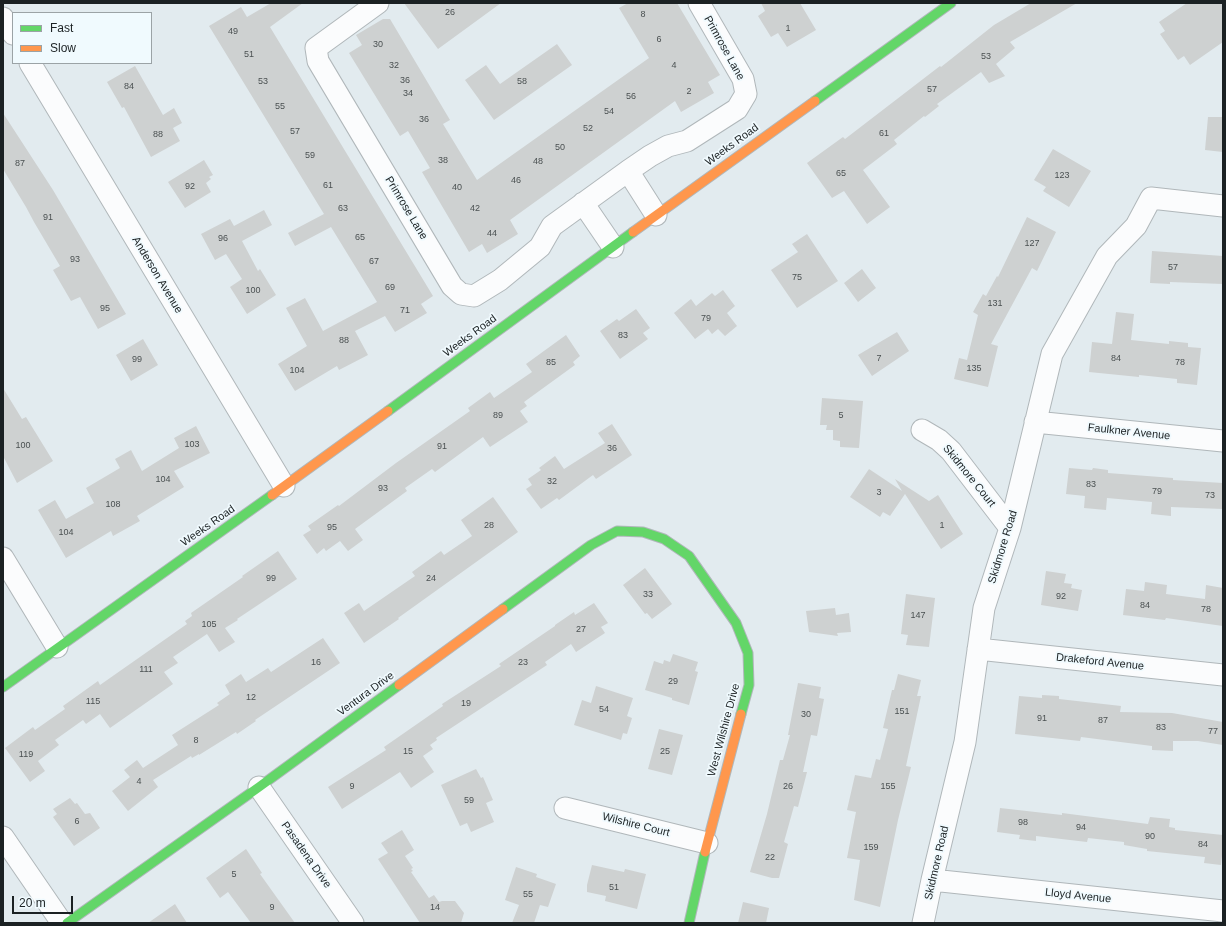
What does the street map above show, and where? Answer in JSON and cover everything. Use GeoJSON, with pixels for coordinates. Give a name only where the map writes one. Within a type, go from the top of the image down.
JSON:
{"type":"FeatureCollection","features":[{"type":"Feature","properties":{"kind":"street","name":"Primrose Lane"},"geometry":{"type":"LineString","coordinates":[[378,3],[316,48],[318,61],[452,286],[461,294],[474,296],[500,280],[540,247],[552,226],[628,171],[668,146],[687,141],[737,109],[746,94],[743,79],[698,3]]}},
{"type":"Feature","properties":{"kind":"street","name":"Weeks Road"},"geometry":{"type":"LineString","coordinates":[[3,687],[284,486],[656,215],[951,3]]}},
{"type":"Feature","properties":{"kind":"street"},"geometry":{"type":"LineString","coordinates":[[3,18],[12,32]]}},
{"type":"Feature","properties":{"kind":"street","name":"Anderson Avenue"},"geometry":{"type":"LineString","coordinates":[[31,64],[284,486]]}},
{"type":"Feature","properties":{"kind":"street"},"geometry":{"type":"LineString","coordinates":[[628,171],[656,215]]}},
{"type":"Feature","properties":{"kind":"street","name":"Skidmore Road"},"geometry":{"type":"LineString","coordinates":[[923,923],[965,742],[984,608],[1010,528],[1034,422],[1052,354],[1107,256],[1136,226],[1151,198],[1223,206]]}},
{"type":"Feature","properties":{"kind":"street"},"geometry":{"type":"LineString","coordinates":[[583,203],[613,247]]}},
{"type":"Feature","properties":{"kind":"street","name":"Faulkner Avenue"},"geometry":{"type":"LineString","coordinates":[[1034,422],[1223,441]]}},
{"type":"Feature","properties":{"kind":"street","name":"Skidmore Court"},"geometry":{"type":"LineString","coordinates":[[922,430],[939,440],[951,451],[1010,528]]}},
{"type":"Feature","properties":{"kind":"street","name":"Ventura Drive"},"geometry":{"type":"LineString","coordinates":[[67,923],[591,545],[617,531],[643,532],[664,539],[689,556]]}},
{"type":"Feature","properties":{"kind":"street","name":"West Wilshire Drive"},"geometry":{"type":"LineString","coordinates":[[689,556],[736,623],[748,653],[749,685],[707,842],[689,923]]}},
{"type":"Feature","properties":{"kind":"street"},"geometry":{"type":"LineString","coordinates":[[3,558],[57,647]]}},
{"type":"Feature","properties":{"kind":"street","name":"Drakeford Avenue"},"geometry":{"type":"LineString","coordinates":[[978,649],[1223,676]]}},
{"type":"Feature","properties":{"kind":"street","name":"Pasadena Drive"},"geometry":{"type":"LineString","coordinates":[[258,786],[353,923]]}},
{"type":"Feature","properties":{"kind":"street","name":"Wilshire Court"},"geometry":{"type":"LineString","coordinates":[[566,808],[707,842]]}},
{"type":"Feature","properties":{"kind":"street"},"geometry":{"type":"LineString","coordinates":[[3,837],[62,923]]}},
{"type":"Feature","properties":{"kind":"street","name":"Lloyd Avenue"},"geometry":{"type":"LineString","coordinates":[[932,880],[1223,911]]}},
{"type":"Feature","properties":{"kind":"building"},"geometry":{"type":"Polygon","coordinates":[[[271,3],[303,3],[270,27],[433,296],[421,304],[427,313],[395,332],[385,316],[355,331],[368,355],[339,370],[337,366],[295,391],[278,364],[307,346],[286,308],[305,298],[323,331],[377,302],[331,227],[295,246],[288,233],[324,214],[209,26],[241,7],[247,17],[271,3]]]}},
{"type":"Feature","properties":{"kind":"building"},"geometry":{"type":"Polygon","coordinates":[[[404,3],[501,3],[438,49],[404,3]]]}},
{"type":"Feature","properties":{"kind":"building"},"geometry":{"type":"Polygon","coordinates":[[[628,3],[677,3],[720,75],[708,82],[714,93],[681,112],[675,101],[510,220],[518,234],[487,253],[482,244],[469,252],[422,172],[430,168],[408,131],[400,136],[349,53],[362,45],[356,35],[383,19],[390,19],[450,120],[443,124],[477,180],[649,58],[619,8],[628,3]]]}},
{"type":"Feature","properties":{"kind":"building"},"geometry":{"type":"Polygon","coordinates":[[[761,3],[800,3],[816,30],[787,47],[778,33],[771,37],[758,16],[765,11],[761,3]]]}},
{"type":"Feature","properties":{"kind":"building"},"geometry":{"type":"Polygon","coordinates":[[[1031,3],[1077,3],[1010,42],[1015,48],[996,64],[1005,76],[989,83],[981,72],[937,104],[939,106],[894,140],[897,144],[863,170],[890,207],[867,224],[844,191],[832,198],[807,163],[843,137],[845,139],[994,25],[1031,3]]]}},
{"type":"Feature","properties":{"kind":"building"},"geometry":{"type":"Polygon","coordinates":[[[1187,3],[1223,3],[1223,42],[1190,65],[1184,56],[1178,60],[1160,34],[1165,31],[1159,22],[1187,3]]]}},
{"type":"Feature","properties":{"kind":"building"},"geometry":{"type":"Polygon","coordinates":[[[557,44],[572,65],[494,120],[465,80],[486,65],[500,84],[557,44]]]}},
{"type":"Feature","properties":{"kind":"building"},"geometry":{"type":"Polygon","coordinates":[[[135,66],[163,115],[174,108],[182,123],[173,128],[180,141],[151,157],[124,107],[122,108],[107,82],[135,66]]]}},
{"type":"Feature","properties":{"kind":"building"},"geometry":{"type":"Polygon","coordinates":[[[3,113],[53,190],[126,314],[98,329],[80,297],[71,301],[53,270],[60,266],[3,169],[3,113]]]}},
{"type":"Feature","properties":{"kind":"building"},"geometry":{"type":"Polygon","coordinates":[[[1208,117],[1223,117],[1223,152],[1205,150],[1208,117]]]}},
{"type":"Feature","properties":{"kind":"building"},"geometry":{"type":"Polygon","coordinates":[[[1053,149],[1091,171],[1069,207],[1043,191],[1046,187],[1034,180],[1053,149]]]}},
{"type":"Feature","properties":{"kind":"building"},"geometry":{"type":"Polygon","coordinates":[[[204,160],[213,175],[209,177],[211,179],[206,183],[211,192],[185,208],[168,182],[204,160]]]}},
{"type":"Feature","properties":{"kind":"building"},"geometry":{"type":"Polygon","coordinates":[[[264,210],[272,225],[242,241],[258,271],[260,269],[276,295],[247,314],[230,287],[242,279],[226,254],[215,260],[201,234],[230,219],[234,226],[264,210]]]}},
{"type":"Feature","properties":{"kind":"building"},"geometry":{"type":"Polygon","coordinates":[[[1027,217],[1056,232],[1037,271],[1032,268],[991,344],[998,346],[988,387],[954,379],[959,358],[967,360],[978,315],[973,312],[983,294],[986,296],[997,276],[998,277],[1027,217]]]}},
{"type":"Feature","properties":{"kind":"building"},"geometry":{"type":"Polygon","coordinates":[[[807,234],[838,281],[797,308],[771,270],[798,252],[792,244],[807,234]]]}},
{"type":"Feature","properties":{"kind":"building"},"geometry":{"type":"Polygon","coordinates":[[[1152,251],[1223,256],[1223,284],[1170,282],[1170,284],[1150,283],[1152,251]]]}},
{"type":"Feature","properties":{"kind":"building"},"geometry":{"type":"Polygon","coordinates":[[[862,269],[876,288],[858,302],[844,283],[862,269]]]}},
{"type":"Feature","properties":{"kind":"building"},"geometry":{"type":"Polygon","coordinates":[[[723,290],[735,306],[727,313],[737,326],[725,336],[718,329],[712,334],[708,329],[695,339],[674,313],[691,299],[696,306],[712,293],[715,296],[723,290]]]}},
{"type":"Feature","properties":{"kind":"building"},"geometry":{"type":"Polygon","coordinates":[[[636,309],[650,328],[643,333],[648,339],[620,359],[600,331],[617,319],[619,321],[636,309]]]}},
{"type":"Feature","properties":{"kind":"building"},"geometry":{"type":"Polygon","coordinates":[[[1116,312],[1134,314],[1131,340],[1169,344],[1169,341],[1188,343],[1188,347],[1201,348],[1197,385],[1177,383],[1177,379],[1089,372],[1092,342],[1112,344],[1116,312]]]}},
{"type":"Feature","properties":{"kind":"building"},"geometry":{"type":"Polygon","coordinates":[[[897,332],[909,351],[872,376],[858,355],[897,332]]]}},
{"type":"Feature","properties":{"kind":"building"},"geometry":{"type":"Polygon","coordinates":[[[566,335],[580,356],[573,362],[575,365],[524,402],[527,406],[520,411],[528,422],[490,447],[483,437],[435,472],[432,469],[405,488],[407,491],[355,529],[363,540],[348,551],[340,541],[326,551],[324,548],[317,554],[303,535],[311,530],[308,526],[338,505],[339,506],[396,463],[470,411],[468,408],[490,392],[494,398],[532,372],[526,364],[566,335]]]}},
{"type":"Feature","properties":{"kind":"building"},"geometry":{"type":"Polygon","coordinates":[[[143,339],[158,365],[131,381],[116,355],[143,339]]]}},
{"type":"Feature","properties":{"kind":"building"},"geometry":{"type":"Polygon","coordinates":[[[3,388],[22,419],[26,417],[53,461],[17,483],[3,456],[3,388]]]}},
{"type":"Feature","properties":{"kind":"building"},"geometry":{"type":"Polygon","coordinates":[[[822,398],[863,401],[859,448],[840,447],[840,441],[833,440],[833,430],[826,430],[827,425],[820,425],[822,398]]]}},
{"type":"Feature","properties":{"kind":"building"},"geometry":{"type":"Polygon","coordinates":[[[612,424],[632,455],[596,479],[593,475],[559,500],[557,498],[541,509],[526,489],[532,485],[528,479],[541,470],[539,468],[555,456],[564,469],[605,443],[598,433],[612,424]]]}},
{"type":"Feature","properties":{"kind":"building"},"geometry":{"type":"Polygon","coordinates":[[[196,426],[210,453],[174,471],[184,487],[137,516],[140,521],[113,536],[111,531],[66,558],[38,510],[55,500],[66,519],[94,503],[86,488],[120,468],[115,459],[131,450],[142,471],[179,448],[174,438],[196,426]]]}},
{"type":"Feature","properties":{"kind":"building"},"geometry":{"type":"Polygon","coordinates":[[[1069,468],[1092,470],[1093,468],[1108,470],[1108,473],[1173,478],[1173,480],[1223,483],[1223,509],[1171,507],[1171,516],[1151,514],[1152,502],[1107,498],[1106,510],[1084,508],[1085,496],[1066,494],[1069,468]]]}},
{"type":"Feature","properties":{"kind":"building"},"geometry":{"type":"Polygon","coordinates":[[[869,469],[902,491],[895,479],[929,501],[938,495],[963,534],[941,549],[905,494],[890,516],[883,512],[880,517],[850,497],[869,469]]]}},
{"type":"Feature","properties":{"kind":"building"},"geometry":{"type":"Polygon","coordinates":[[[493,497],[518,532],[364,643],[344,613],[359,603],[364,611],[415,576],[412,572],[441,551],[444,555],[472,536],[461,520],[493,497]]]}},
{"type":"Feature","properties":{"kind":"building"},"geometry":{"type":"Polygon","coordinates":[[[278,551],[297,579],[225,628],[235,642],[219,652],[207,634],[173,657],[178,663],[164,672],[173,684],[110,728],[100,714],[86,724],[83,720],[55,740],[59,745],[38,761],[45,771],[30,782],[5,748],[33,727],[35,730],[65,709],[63,706],[98,681],[100,685],[187,624],[185,621],[192,616],[191,613],[278,551]]]}},
{"type":"Feature","properties":{"kind":"building"},"geometry":{"type":"Polygon","coordinates":[[[645,568],[672,604],[652,619],[647,613],[645,614],[623,585],[645,568]]]}},
{"type":"Feature","properties":{"kind":"building"},"geometry":{"type":"Polygon","coordinates":[[[1046,571],[1066,574],[1064,583],[1072,584],[1071,588],[1082,590],[1078,611],[1041,605],[1046,571]]]}},
{"type":"Feature","properties":{"kind":"building"},"geometry":{"type":"Polygon","coordinates":[[[1145,582],[1167,585],[1166,594],[1205,599],[1206,585],[1223,588],[1223,626],[1166,618],[1165,620],[1123,615],[1126,589],[1144,591],[1145,582]]]}},
{"type":"Feature","properties":{"kind":"building"},"geometry":{"type":"Polygon","coordinates":[[[906,594],[935,598],[929,647],[906,645],[908,635],[901,634],[906,594]]]}},
{"type":"Feature","properties":{"kind":"building"},"geometry":{"type":"Polygon","coordinates":[[[594,603],[608,623],[601,627],[605,633],[576,652],[571,644],[545,662],[547,665],[436,738],[437,740],[430,745],[433,749],[423,756],[434,772],[411,788],[400,772],[342,809],[328,787],[386,750],[384,747],[443,706],[442,704],[501,666],[499,664],[555,625],[574,612],[575,615],[594,603]]]}},
{"type":"Feature","properties":{"kind":"building"},"geometry":{"type":"Polygon","coordinates":[[[835,608],[836,615],[849,613],[851,632],[837,633],[838,636],[809,632],[806,611],[835,608]]]}},
{"type":"Feature","properties":{"kind":"building"},"geometry":{"type":"Polygon","coordinates":[[[323,638],[340,663],[255,720],[256,721],[237,734],[236,732],[199,755],[192,758],[191,756],[153,780],[158,787],[128,811],[112,791],[130,777],[124,770],[137,760],[143,768],[178,745],[172,735],[219,705],[217,703],[230,694],[225,685],[241,674],[246,682],[268,668],[271,672],[323,638]]]}},
{"type":"Feature","properties":{"kind":"building"},"geometry":{"type":"Polygon","coordinates":[[[673,654],[698,662],[695,671],[698,672],[689,705],[645,690],[654,661],[663,664],[664,660],[670,662],[673,654]]]}},
{"type":"Feature","properties":{"kind":"building"},"geometry":{"type":"Polygon","coordinates":[[[898,674],[921,680],[917,696],[921,696],[906,766],[911,767],[898,820],[880,907],[854,900],[860,860],[847,858],[856,812],[847,810],[855,775],[871,778],[876,759],[880,760],[888,729],[883,728],[892,690],[894,690],[898,674]]]}},
{"type":"Feature","properties":{"kind":"building"},"geometry":{"type":"Polygon","coordinates":[[[798,683],[821,687],[819,698],[824,699],[817,736],[811,735],[803,772],[807,772],[798,807],[794,806],[784,842],[788,844],[779,878],[772,878],[750,872],[767,814],[780,760],[783,760],[790,735],[788,735],[798,683]]]}},
{"type":"Feature","properties":{"kind":"building"},"geometry":{"type":"Polygon","coordinates":[[[596,686],[633,698],[627,716],[632,718],[627,734],[623,733],[621,740],[574,725],[582,700],[591,703],[596,686]]]}},
{"type":"Feature","properties":{"kind":"building"},"geometry":{"type":"Polygon","coordinates":[[[1042,695],[1059,696],[1059,699],[1121,706],[1120,712],[1172,713],[1223,722],[1223,745],[1198,741],[1173,741],[1173,751],[1152,750],[1152,746],[1081,737],[1080,741],[1015,734],[1019,696],[1042,698],[1042,695]]]}},
{"type":"Feature","properties":{"kind":"building"},"geometry":{"type":"Polygon","coordinates":[[[659,729],[683,735],[672,775],[648,769],[659,729]]]}},
{"type":"Feature","properties":{"kind":"building"},"geometry":{"type":"Polygon","coordinates":[[[476,769],[481,778],[483,777],[493,800],[486,803],[494,822],[471,832],[467,823],[460,826],[441,785],[476,769]]]}},
{"type":"Feature","properties":{"kind":"building"},"geometry":{"type":"Polygon","coordinates":[[[70,798],[75,804],[77,803],[85,814],[90,813],[100,828],[74,846],[53,817],[57,814],[53,809],[70,798]]]}},
{"type":"Feature","properties":{"kind":"building"},"geometry":{"type":"Polygon","coordinates":[[[1000,808],[1062,815],[1062,813],[1148,824],[1150,817],[1170,819],[1169,827],[1175,828],[1175,830],[1223,835],[1223,856],[1221,865],[1204,863],[1205,857],[1147,851],[1147,849],[1124,845],[1124,842],[1088,838],[1087,842],[1036,836],[1036,841],[1019,839],[1020,835],[997,832],[1000,808]]]}},
{"type":"Feature","properties":{"kind":"building"},"geometry":{"type":"Polygon","coordinates":[[[402,830],[414,850],[405,856],[413,868],[411,869],[413,871],[411,872],[429,898],[434,895],[439,902],[455,901],[464,913],[461,923],[420,923],[378,859],[388,853],[381,843],[402,830]]]}},
{"type":"Feature","properties":{"kind":"building"},"geometry":{"type":"Polygon","coordinates":[[[246,849],[262,873],[260,874],[295,923],[251,923],[228,892],[220,898],[206,878],[246,849]]]}},
{"type":"Feature","properties":{"kind":"building"},"geometry":{"type":"Polygon","coordinates":[[[592,865],[624,872],[625,869],[646,874],[637,909],[605,901],[606,896],[587,892],[587,885],[592,865]]]}},
{"type":"Feature","properties":{"kind":"building"},"geometry":{"type":"Polygon","coordinates":[[[516,867],[537,874],[536,877],[556,884],[548,907],[540,905],[534,923],[512,923],[519,905],[505,900],[516,867]]]}},
{"type":"Feature","properties":{"kind":"building"},"geometry":{"type":"Polygon","coordinates":[[[743,902],[769,908],[766,923],[738,923],[743,902]]]}},
{"type":"Feature","properties":{"kind":"building"},"geometry":{"type":"Polygon","coordinates":[[[175,904],[187,923],[148,923],[175,904]]]}},
{"type":"Feature","properties":{"kind":"traffic: fast"},"geometry":{"type":"LineString","coordinates":[[815,101],[951,3]]}},
{"type":"Feature","properties":{"kind":"traffic: fast"},"geometry":{"type":"LineString","coordinates":[[388,411],[633,232]]}},
{"type":"Feature","properties":{"kind":"traffic: fast"},"geometry":{"type":"LineString","coordinates":[[3,687],[272,495]]}},
{"type":"Feature","properties":{"kind":"traffic: fast"},"geometry":{"type":"LineString","coordinates":[[503,609],[591,545],[617,531],[643,532],[664,539],[689,556],[736,623],[748,653],[749,685],[741,714]]}},
{"type":"Feature","properties":{"kind":"traffic: fast"},"geometry":{"type":"LineString","coordinates":[[67,923],[259,787],[399,685]]}},
{"type":"Feature","properties":{"kind":"traffic: fast"},"geometry":{"type":"LineString","coordinates":[[689,923],[705,852]]}},
{"type":"Feature","properties":{"kind":"traffic: slow"},"geometry":{"type":"LineString","coordinates":[[633,232],[815,101]]}},
{"type":"Feature","properties":{"kind":"traffic: slow"},"geometry":{"type":"LineString","coordinates":[[272,495],[388,411]]}},
{"type":"Feature","properties":{"kind":"traffic: slow"},"geometry":{"type":"LineString","coordinates":[[399,685],[503,609]]}},
{"type":"Feature","properties":{"kind":"traffic: slow"},"geometry":{"type":"LineString","coordinates":[[705,852],[741,714]]}}]}
